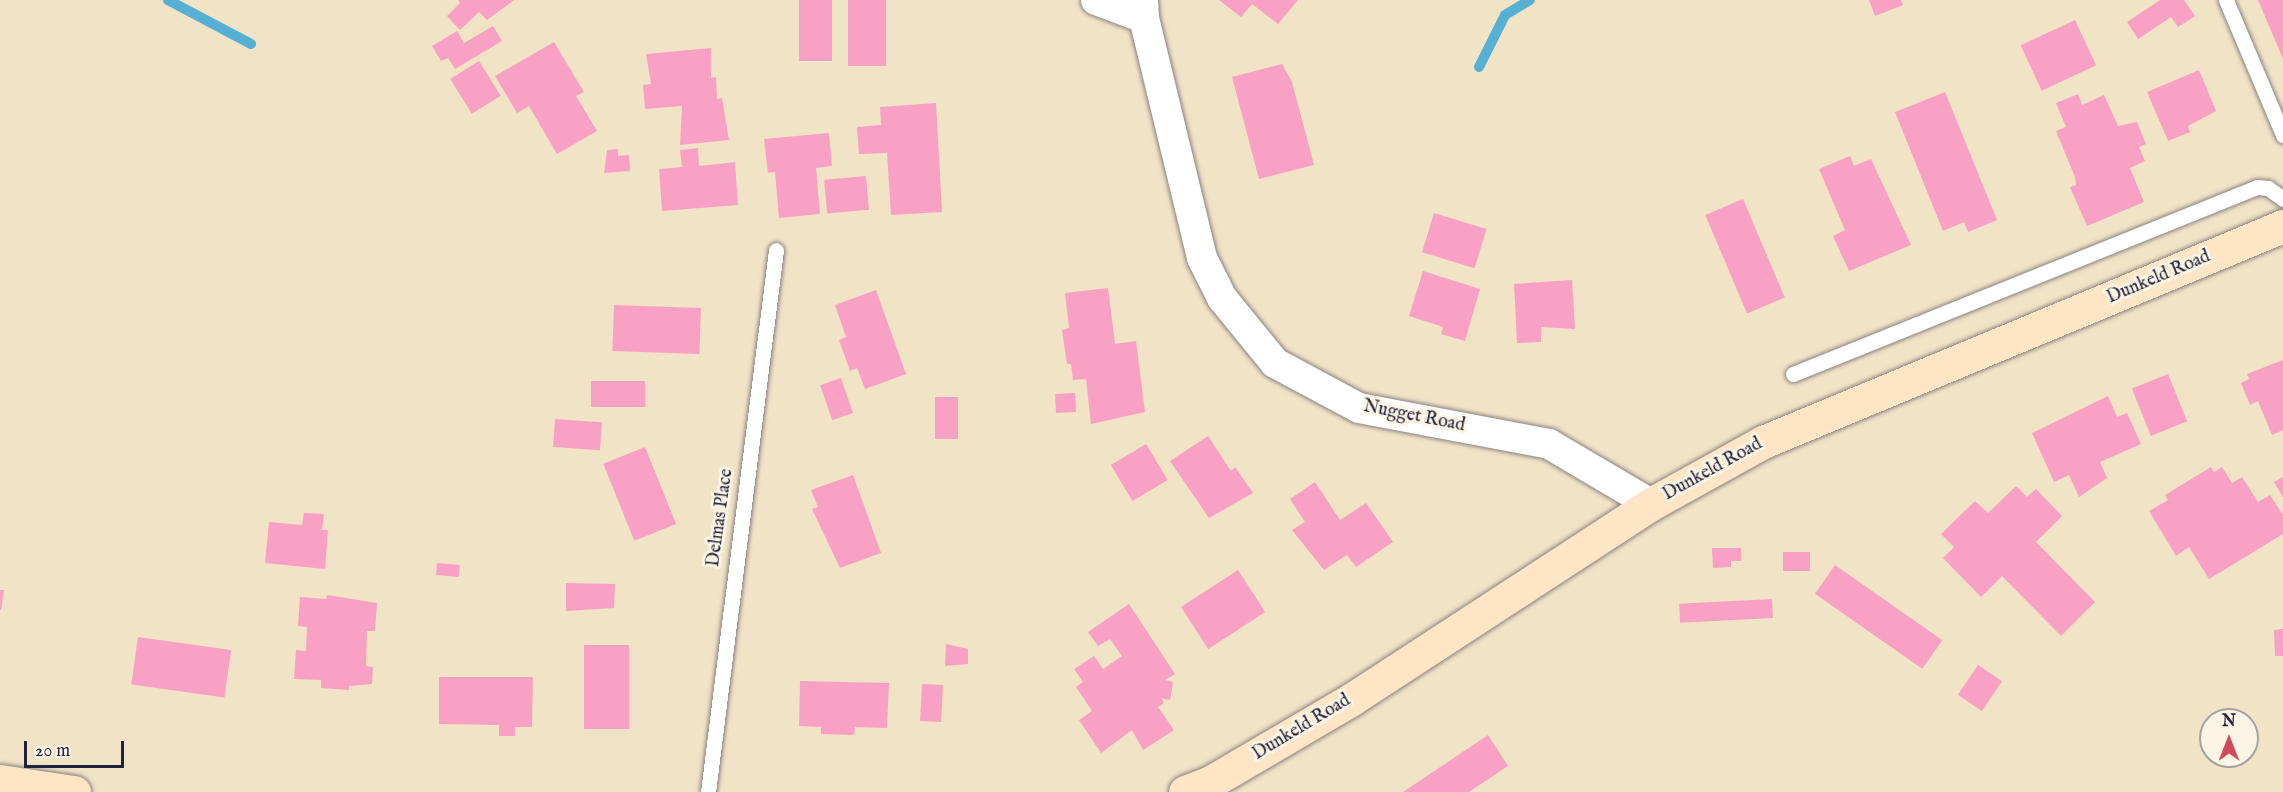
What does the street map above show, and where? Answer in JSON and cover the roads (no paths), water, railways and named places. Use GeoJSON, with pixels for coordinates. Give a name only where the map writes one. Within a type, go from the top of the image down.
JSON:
{"type":"FeatureCollection","features":[{"type":"Feature","properties":{"kind":"main road","name":"Dunkeld Road"},"geometry":{"type":"LineString","coordinates":[[1185,792],[1209,783],[1352,699],[1651,504],[1763,442],[2283,226]]}},
{"type":"Feature","properties":{"kind":"main road"},"geometry":{"type":"LineString","coordinates":[[0,781],[74,792]]}},
{"type":"Feature","properties":{"kind":"street"},"geometry":{"type":"LineString","coordinates":[[1096,0],[1144,9]]}},
{"type":"Feature","properties":{"kind":"street","name":"Nugget Road"},"geometry":{"type":"LineString","coordinates":[[1144,9],[1202,258],[1222,298],[1275,363],[1359,408],[1549,444],[1651,504]]}},
{"type":"Feature","properties":{"kind":"lane"},"geometry":{"type":"LineString","coordinates":[[2226,0],[2283,135]]}},
{"type":"Feature","properties":{"kind":"lane"},"geometry":{"type":"LineString","coordinates":[[1793,374],[2257,187],[2268,188],[2283,199]]}},
{"type":"Feature","properties":{"kind":"lane","name":"Delmas Place"},"geometry":{"type":"LineString","coordinates":[[708,792],[776,250]]}},
{"type":"Feature","properties":{"kind":"waterway"},"geometry":{"type":"LineString","coordinates":[[168,0],[251,44]]}},
{"type":"Feature","properties":{"kind":"waterway"},"geometry":{"type":"LineString","coordinates":[[1479,67],[1505,15],[1530,0]]}}]}
